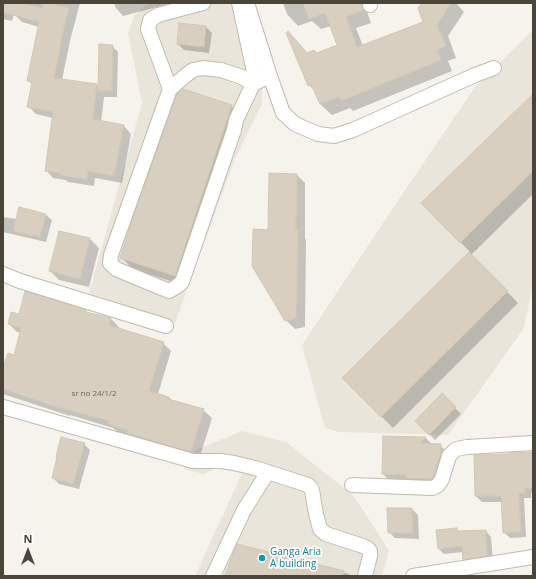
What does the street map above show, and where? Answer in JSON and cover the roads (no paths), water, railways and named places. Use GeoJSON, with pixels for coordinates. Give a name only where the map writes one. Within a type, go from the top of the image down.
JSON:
{"type":"FeatureCollection","features":[{"type":"Feature","properties":{"kind":"street"},"geometry":{"type":"LineString","coordinates":[[170,89],[148,29],[150,20],[158,15],[203,3]]}},
{"type":"Feature","properties":{"kind":"street"},"geometry":{"type":"LineString","coordinates":[[239,3],[255,83]]}},
{"type":"Feature","properties":{"kind":"street"},"geometry":{"type":"LineString","coordinates":[[248,3],[283,113],[295,124],[318,134],[334,136],[353,130],[494,68]]}},
{"type":"Feature","properties":{"kind":"street"},"geometry":{"type":"LineString","coordinates":[[255,83],[221,70],[203,68],[193,70],[170,89],[111,255],[110,263],[116,269],[169,291],[176,288],[182,282],[236,120],[255,83],[270,76]]}},
{"type":"Feature","properties":{"kind":"street"},"geometry":{"type":"LineString","coordinates":[[3,274],[20,281],[166,326]]}},
{"type":"Feature","properties":{"kind":"street"},"geometry":{"type":"LineString","coordinates":[[3,406],[193,461],[221,461],[234,463],[255,468],[309,486],[312,490],[320,529],[326,534],[363,546],[370,551],[365,576]]}},
{"type":"Feature","properties":{"kind":"street"},"geometry":{"type":"LineString","coordinates":[[352,485],[433,488],[438,485],[442,478],[449,456],[456,449],[533,443]]}},
{"type":"Feature","properties":{"kind":"street"},"geometry":{"type":"LineString","coordinates":[[213,576],[244,510],[268,472]]}},
{"type":"Feature","properties":{"kind":"street"},"geometry":{"type":"LineString","coordinates":[[413,576],[533,557]]}},
{"type":"Feature","properties":{"kind":"place","name":"Ganga Aria A building"},"geometry":{"type":"Point","coordinates":[262,558]}}]}
